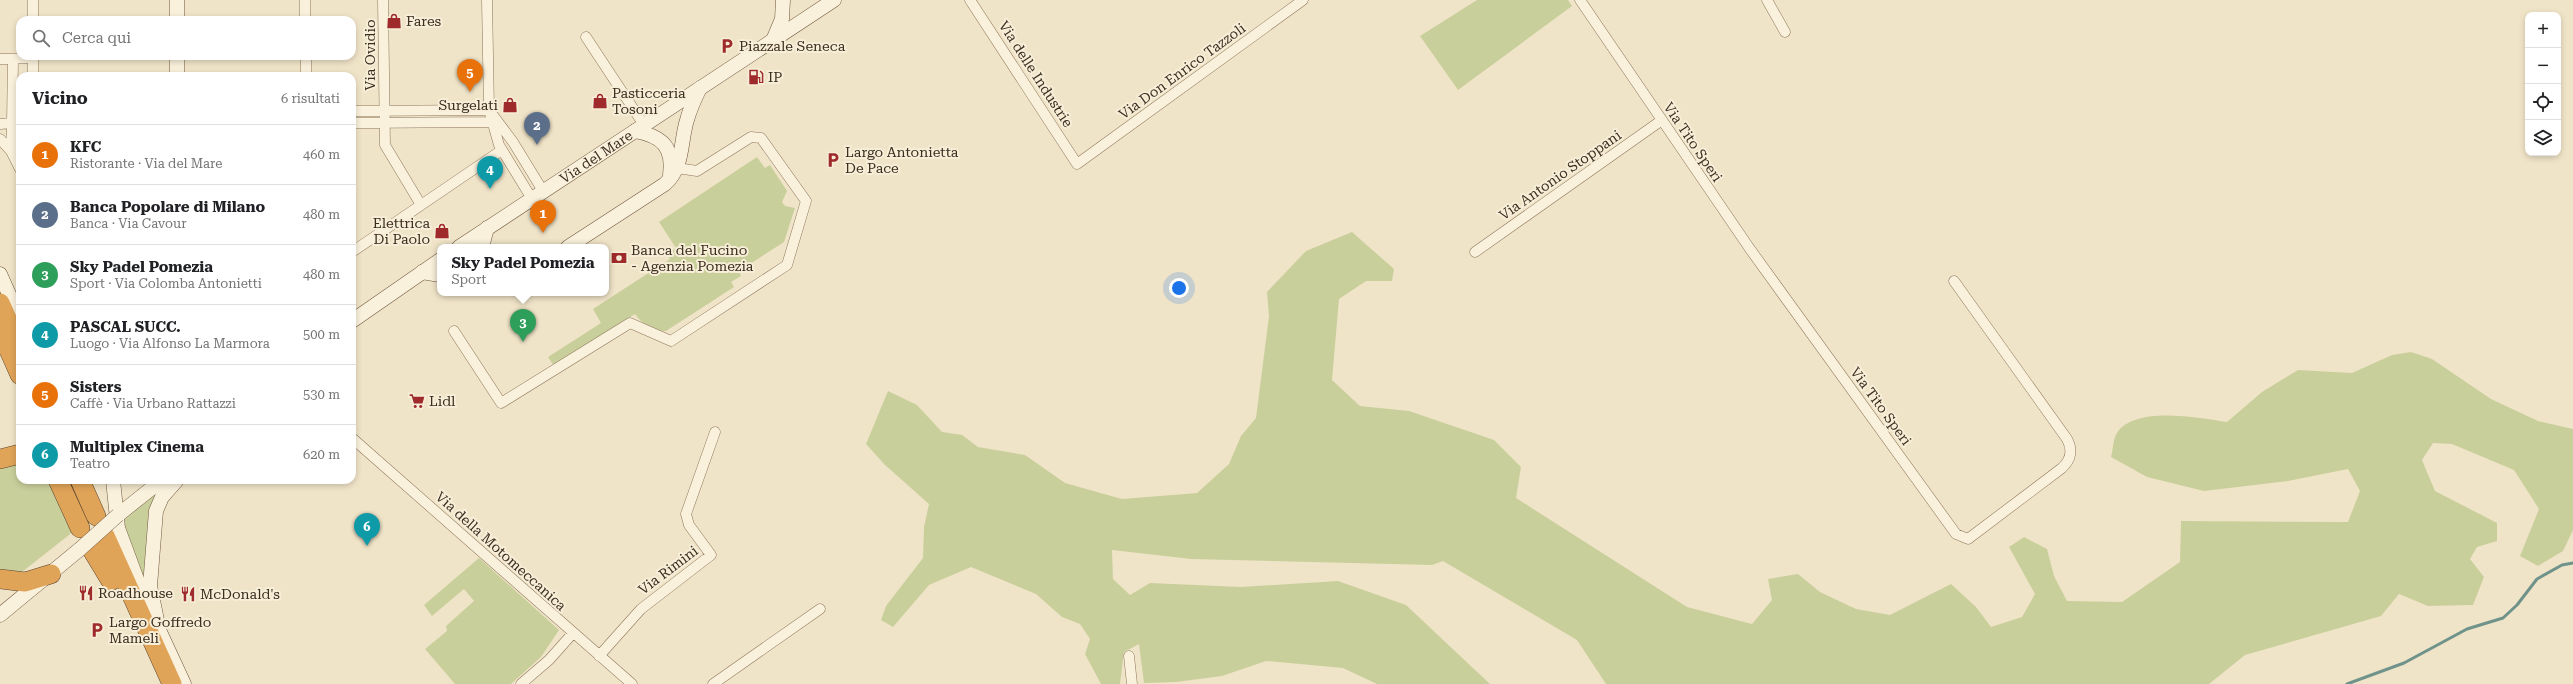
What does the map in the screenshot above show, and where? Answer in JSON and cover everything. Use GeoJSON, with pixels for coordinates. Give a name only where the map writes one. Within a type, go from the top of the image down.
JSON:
{"type":"FeatureCollection","features":[{"type":"Feature","properties":{"kind":"highway"},"geometry":{"type":"LineString","coordinates":[[0,303],[16,339]]}},
{"type":"Feature","properties":{"kind":"highway"},"geometry":{"type":"LineString","coordinates":[[0,330],[16,366]]}},
{"type":"Feature","properties":{"kind":"highway"},"geometry":{"type":"LineString","coordinates":[[0,459],[16,455]]}},
{"type":"Feature","properties":{"kind":"highway"},"geometry":{"type":"LineString","coordinates":[[61,484],[87,522]]}},
{"type":"Feature","properties":{"kind":"highway"},"geometry":{"type":"LineString","coordinates":[[68,484],[87,522]]}},
{"type":"Feature","properties":{"kind":"highway"},"geometry":{"type":"LineString","coordinates":[[81,484],[87,522]]}},
{"type":"Feature","properties":{"kind":"highway"},"geometry":{"type":"LineString","coordinates":[[93,544],[158,684]]}},
{"type":"Feature","properties":{"kind":"highway"},"geometry":{"type":"LineString","coordinates":[[93,544],[172,684]]}},
{"type":"Feature","properties":{"kind":"highway"},"geometry":{"type":"LineString","coordinates":[[0,579],[25,582],[50,574]]}},
{"type":"Feature","properties":{"kind":"main road"},"geometry":{"type":"LineString","coordinates":[[177,0],[177,16]]}},
{"type":"Feature","properties":{"kind":"main road","name":"Via del Mare"},"geometry":{"type":"LineString","coordinates":[[464,244],[774,38],[834,0]]}},
{"type":"Feature","properties":{"kind":"main road"},"geometry":{"type":"LineString","coordinates":[[783,1],[797,11],[815,12]]}},
{"type":"Feature","properties":{"kind":"main road"},"geometry":{"type":"LineString","coordinates":[[774,38],[782,19],[783,1]]}},
{"type":"Feature","properties":{"kind":"main road"},"geometry":{"type":"LineString","coordinates":[[177,60],[177,72]]}},
{"type":"Feature","properties":{"kind":"main road"},"geometry":{"type":"LineString","coordinates":[[572,244],[674,174],[686,121],[700,88]]}},
{"type":"Feature","properties":{"kind":"main road"},"geometry":{"type":"LineString","coordinates":[[681,100],[686,121]]}},
{"type":"Feature","properties":{"kind":"main road"},"geometry":{"type":"LineString","coordinates":[[662,113],[676,114],[686,121]]}},
{"type":"Feature","properties":{"kind":"main road"},"geometry":{"type":"LineString","coordinates":[[639,128],[663,142],[671,160],[674,174]]}},
{"type":"Feature","properties":{"kind":"main road"},"geometry":{"type":"LineString","coordinates":[[483,244],[487,228]]}},
{"type":"Feature","properties":{"kind":"main road"},"geometry":{"type":"LineString","coordinates":[[356,318],[437,262]]}},
{"type":"Feature","properties":{"kind":"main road"},"geometry":{"type":"LineString","coordinates":[[422,272],[437,274]]}},
{"type":"Feature","properties":{"kind":"main road"},"geometry":{"type":"LineString","coordinates":[[0,274],[16,310]]}},
{"type":"Feature","properties":{"kind":"main road"},"geometry":{"type":"LineString","coordinates":[[110,484],[118,515],[118,528],[132,568],[184,684]]}},
{"type":"Feature","properties":{"kind":"main road"},"geometry":{"type":"LineString","coordinates":[[0,615],[50,574],[93,544],[118,515],[157,484]]}},
{"type":"Feature","properties":{"kind":"main road"},"geometry":{"type":"LineString","coordinates":[[159,630],[150,586],[154,522],[162,496],[174,484]]}},
{"type":"Feature","properties":{"kind":"street"},"geometry":{"type":"LineString","coordinates":[[33,0],[33,16]]}},
{"type":"Feature","properties":{"kind":"street"},"geometry":{"type":"LineString","coordinates":[[305,0],[305,16]]}},
{"type":"Feature","properties":{"kind":"street","name":"Via Ovidio"},"geometry":{"type":"LineString","coordinates":[[383,0],[384,146],[421,205]]}},
{"type":"Feature","properties":{"kind":"street"},"geometry":{"type":"LineString","coordinates":[[488,0],[489,110],[492,122],[502,150],[538,195]]}},
{"type":"Feature","properties":{"kind":"street","name":"Via delle Industrie"},"geometry":{"type":"LineString","coordinates":[[970,0],[1077,164]]}},
{"type":"Feature","properties":{"kind":"street","name":"Via Don Enrico Tazzoli"},"geometry":{"type":"LineString","coordinates":[[1077,164],[1303,0]]}},
{"type":"Feature","properties":{"kind":"street","name":"Via Tito Speri"},"geometry":{"type":"LineString","coordinates":[[1580,0],[1766,272],[1956,534],[1968,539],[2062,468],[2068,462],[2071,451],[2067,439],[1954,281]]}},
{"type":"Feature","properties":{"kind":"street"},"geometry":{"type":"LineString","coordinates":[[1767,0],[1784,32]]}},
{"type":"Feature","properties":{"kind":"street"},"geometry":{"type":"LineString","coordinates":[[586,37],[639,128]]}},
{"type":"Feature","properties":{"kind":"street"},"geometry":{"type":"LineString","coordinates":[[0,59],[16,59]]}},
{"type":"Feature","properties":{"kind":"street"},"geometry":{"type":"LineString","coordinates":[[11,151],[16,122],[13,59]]}},
{"type":"Feature","properties":{"kind":"street"},"geometry":{"type":"LineString","coordinates":[[33,60],[33,72]]}},
{"type":"Feature","properties":{"kind":"street"},"geometry":{"type":"LineString","coordinates":[[306,60],[306,72]]}},
{"type":"Feature","properties":{"kind":"street"},"geometry":{"type":"LineString","coordinates":[[356,111],[489,110]]}},
{"type":"Feature","properties":{"kind":"street"},"geometry":{"type":"LineString","coordinates":[[489,110],[513,142],[538,195]]}},
{"type":"Feature","properties":{"kind":"street","name":"Via Antonio Stoppani"},"geometry":{"type":"LineString","coordinates":[[1475,252],[1662,120]]}},
{"type":"Feature","properties":{"kind":"street"},"geometry":{"type":"LineString","coordinates":[[0,124],[16,122]]}},
{"type":"Feature","properties":{"kind":"street"},"geometry":{"type":"LineString","coordinates":[[356,123],[492,122]]}},
{"type":"Feature","properties":{"kind":"street"},"geometry":{"type":"LineString","coordinates":[[454,331],[501,403],[630,323],[671,341],[787,265],[806,202],[761,138],[751,137],[697,171],[674,174]]}},
{"type":"Feature","properties":{"kind":"street"},"geometry":{"type":"LineString","coordinates":[[0,139],[11,151],[16,161]]}},
{"type":"Feature","properties":{"kind":"street"},"geometry":{"type":"LineString","coordinates":[[356,249],[502,150]]}},
{"type":"Feature","properties":{"kind":"street","name":"Via Rimini"},"geometry":{"type":"LineString","coordinates":[[599,656],[641,609],[712,555],[689,525],[686,514],[716,432]]}},
{"type":"Feature","properties":{"kind":"street","name":"Via della Motomeccanica"},"geometry":{"type":"LineString","coordinates":[[356,442],[632,684]]}},
{"type":"Feature","properties":{"kind":"street"},"geometry":{"type":"LineString","coordinates":[[714,684],[820,609]]}},
{"type":"Feature","properties":{"kind":"street"},"geometry":{"type":"LineString","coordinates":[[521,684],[549,660],[573,633]]}},
{"type":"Feature","properties":{"kind":"street"},"geometry":{"type":"LineString","coordinates":[[1129,656],[1132,684]]}},
{"type":"Feature","properties":{"kind":"green space"},"geometry":{"type":"Polygon","coordinates":[[[1477,0],[1568,0],[1572,6],[1458,90],[1420,36],[1477,0]]]}},
{"type":"Feature","properties":{"kind":"green space"},"geometry":{"type":"Polygon","coordinates":[[[757,157],[765,168],[770,165],[787,191],[782,202],[785,206],[795,208],[784,242],[739,271],[741,276],[731,282],[734,287],[666,331],[649,327],[635,314],[554,366],[548,357],[601,323],[593,309],[670,259],[667,254],[676,248],[659,222],[757,157]]]}},
{"type":"Feature","properties":{"kind":"green space"},"geometry":{"type":"Polygon","coordinates":[[[1352,232],[1394,269],[1392,281],[1366,281],[1339,299],[1332,380],[1360,406],[1409,411],[1494,440],[1521,467],[1516,498],[1687,607],[1752,624],[1772,600],[1768,579],[1798,574],[1820,592],[1856,609],[1890,615],[1951,584],[1976,607],[1991,627],[2022,617],[2035,594],[2009,547],[2024,537],[2047,549],[2054,576],[2067,601],[2122,602],[2180,562],[2181,521],[2348,522],[2360,491],[2348,469],[2288,481],[2204,491],[2147,477],[2111,457],[2116,435],[2126,424],[2138,419],[2153,416],[2185,416],[2227,422],[2262,392],[2298,370],[2352,373],[2392,355],[2411,352],[2432,359],[2491,399],[2538,421],[2573,429],[2573,530],[2563,551],[2538,566],[2520,556],[2539,509],[2514,470],[2452,444],[2433,443],[2422,460],[2435,491],[2497,523],[2497,541],[2477,547],[2470,559],[2484,577],[2473,605],[2428,606],[2399,594],[2381,616],[2245,655],[2209,684],[1606,684],[1577,640],[1443,561],[1432,565],[1191,559],[1112,550],[1113,579],[1130,595],[1150,583],[1241,587],[1338,581],[1406,605],[1490,684],[1377,684],[1343,668],[1266,661],[1222,676],[1176,682],[1144,683],[1139,644],[1124,652],[1120,684],[1101,684],[1085,654],[1090,639],[1080,624],[1062,617],[1036,594],[971,567],[929,585],[893,627],[881,620],[886,606],[923,558],[924,527],[929,504],[885,465],[866,444],[888,391],[917,405],[942,432],[962,435],[978,447],[1025,455],[1065,483],[1122,499],[1197,493],[1229,464],[1241,436],[1256,418],[1269,316],[1267,292],[1306,251],[1352,232]]]}},
{"type":"Feature","properties":{"kind":"green space"},"geometry":{"type":"Polygon","coordinates":[[[16,460],[16,484],[53,484],[74,531],[22,572],[0,575],[0,463],[16,460]]]}},
{"type":"Feature","properties":{"kind":"green space"},"geometry":{"type":"Polygon","coordinates":[[[160,491],[145,584],[127,541],[124,520],[160,491]]]}},
{"type":"Feature","properties":{"kind":"green space"},"geometry":{"type":"Polygon","coordinates":[[[479,558],[559,630],[541,657],[511,684],[455,684],[425,649],[447,631],[446,626],[474,601],[464,589],[432,616],[424,605],[479,558]]]}},
{"type":"Feature","properties":{"kind":"waterway"},"geometry":{"type":"LineString","coordinates":[[2347,684],[2404,663],[2467,629],[2503,618],[2517,605],[2537,579],[2562,565],[2573,563]]}},
{"type":"Feature","properties":{"kind":"place","name":"Fares"},"geometry":{"type":"Point","coordinates":[394,21]}},
{"type":"Feature","properties":{"kind":"place","name":"Piazzale Seneca"},"geometry":{"type":"Point","coordinates":[727,46]}},
{"type":"Feature","properties":{"kind":"place","name":"IP"},"geometry":{"type":"Point","coordinates":[756,77]}},
{"type":"Feature","properties":{"kind":"place","name":"Sisters"},"geometry":{"type":"Point","coordinates":[470,92]}},
{"type":"Feature","properties":{"kind":"place","name":"Pasticceria Tosoni"},"geometry":{"type":"Point","coordinates":[600,101]}},
{"type":"Feature","properties":{"kind":"place","name":"Surgelati"},"geometry":{"type":"Point","coordinates":[510,105]}},
{"type":"Feature","properties":{"kind":"place","name":"Banca Popolare di Milano"},"geometry":{"type":"Point","coordinates":[537,145]}},
{"type":"Feature","properties":{"kind":"place","name":"Largo Antonietta De Pace"},"geometry":{"type":"Point","coordinates":[833,160]}},
{"type":"Feature","properties":{"kind":"place","name":"PASCAL SUCC."},"geometry":{"type":"Point","coordinates":[490,189]}},
{"type":"Feature","properties":{"kind":"place","name":"Elettrica Di Paolo"},"geometry":{"type":"Point","coordinates":[442,231]}},
{"type":"Feature","properties":{"kind":"place","name":"KFC"},"geometry":{"type":"Point","coordinates":[543,233]}},
{"type":"Feature","properties":{"kind":"place","name":"Banca del Fucino - Agenzia Pomezia"},"geometry":{"type":"Point","coordinates":[619,258]}},
{"type":"Feature","properties":{"kind":"place","name":"Sky Padel Pomezia"},"geometry":{"type":"Point","coordinates":[523,342]}},
{"type":"Feature","properties":{"kind":"place","name":"Lidl"},"geometry":{"type":"Point","coordinates":[417,401]}},
{"type":"Feature","properties":{"kind":"place","name":"Multiplex Cinema"},"geometry":{"type":"Point","coordinates":[367,546]}},
{"type":"Feature","properties":{"kind":"place","name":"Roadhouse"},"geometry":{"type":"Point","coordinates":[86,593]}},
{"type":"Feature","properties":{"kind":"place","name":"McDonald's"},"geometry":{"type":"Point","coordinates":[188,594]}},
{"type":"Feature","properties":{"kind":"place","name":"Largo Goffredo Mameli"},"geometry":{"type":"Point","coordinates":[97,630]}}]}
